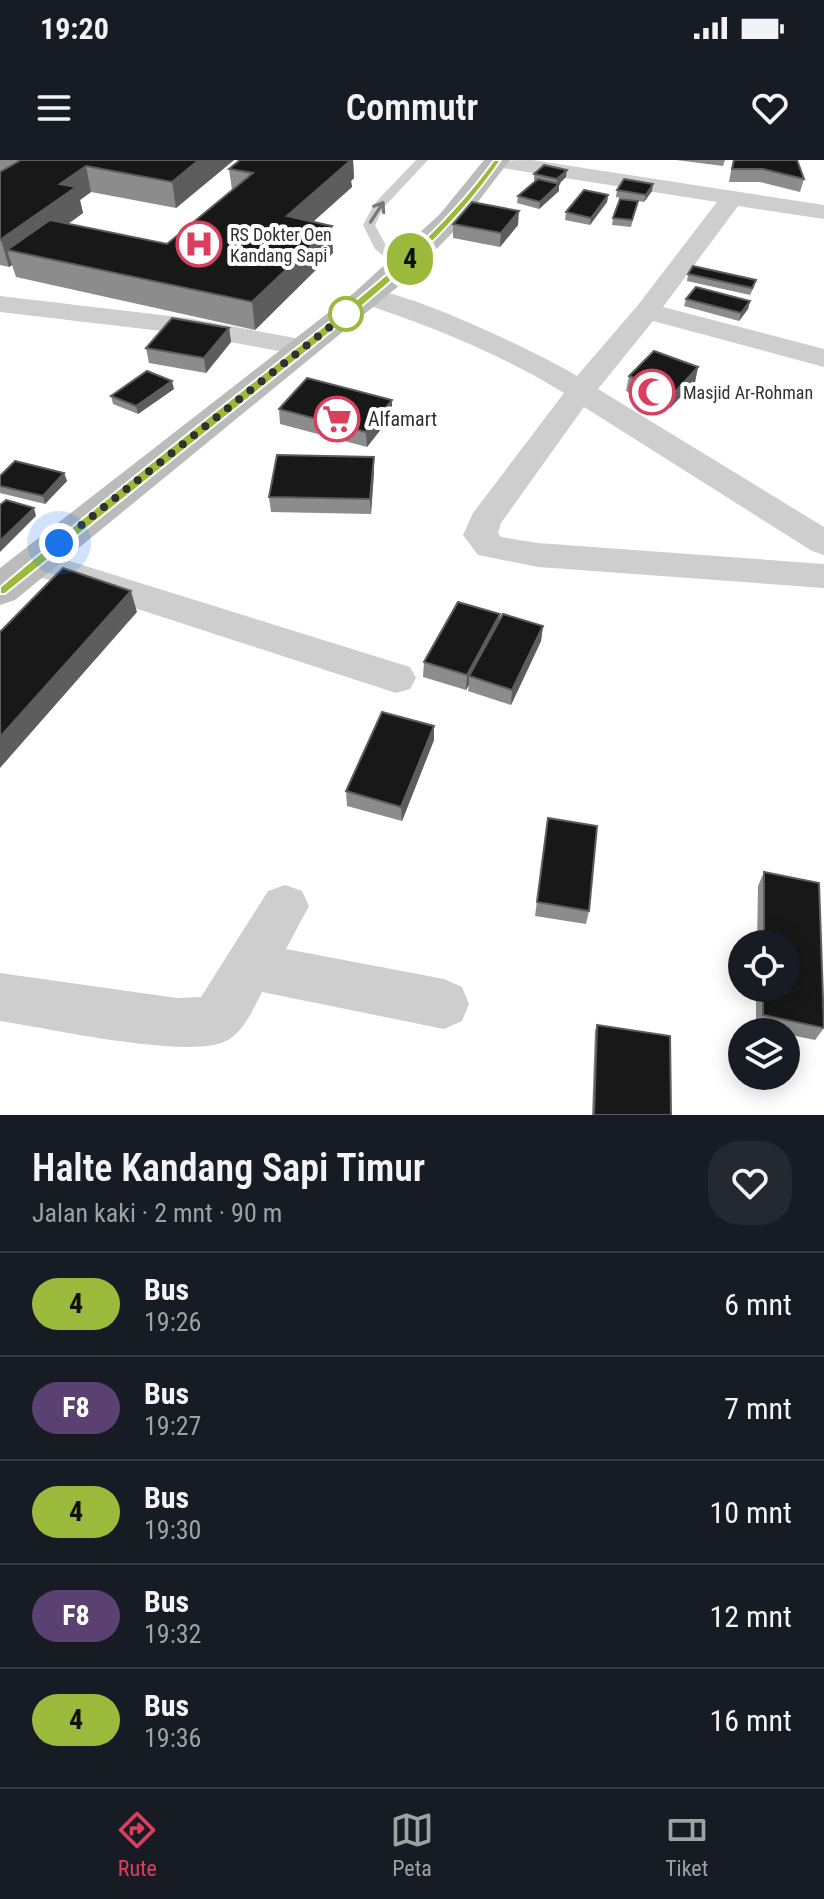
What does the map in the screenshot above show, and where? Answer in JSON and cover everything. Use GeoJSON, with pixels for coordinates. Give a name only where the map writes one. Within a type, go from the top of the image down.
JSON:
{"type":"FeatureCollection","features":[{"type":"Feature","properties":{"kind":"main road"},"geometry":{"type":"LineString","coordinates":[[0,590],[306,348],[402,267],[475,191],[496,161]]}},
{"type":"Feature","properties":{"kind":"street"},"geometry":{"type":"LineString","coordinates":[[496,161],[824,212]]}},
{"type":"Feature","properties":{"kind":"street"},"geometry":{"type":"LineString","coordinates":[[732,198],[647,311],[582,389],[485,521],[480,535],[485,543],[499,549],[538,555],[824,576]]}},
{"type":"Feature","properties":{"kind":"street"},"geometry":{"type":"LineString","coordinates":[[368,296],[494,342],[582,389],[824,543]]}},
{"type":"Feature","properties":{"kind":"street"},"geometry":{"type":"LineString","coordinates":[[0,304],[187,326],[306,348]]}},
{"type":"Feature","properties":{"kind":"street"},"geometry":{"type":"LineString","coordinates":[[647,311],[824,358]]}},
{"type":"Feature","properties":{"kind":"street"},"geometry":{"type":"LineString","coordinates":[[34,562],[396,678]]}},
{"type":"Feature","properties":{"kind":"street"},"geometry":{"type":"LineString","coordinates":[[0,997],[177,1023],[203,1023],[217,1018],[285,906]]}},
{"type":"Feature","properties":{"kind":"street"},"geometry":{"type":"LineString","coordinates":[[250,966],[444,1004]]}},
{"type":"Feature","properties":{"kind":"lane"},"geometry":{"type":"LineString","coordinates":[[403,160],[409,173]]}},
{"type":"Feature","properties":{"kind":"lane"},"geometry":{"type":"LineString","coordinates":[[402,267],[380,246],[369,225],[379,206],[422,160]]}},
{"type":"Feature","properties":{"kind":"building"},"geometry":{"type":"Polygon","coordinates":[[[21,160],[199,160],[172,182],[86,166],[60,184],[76,187],[0,240],[0,172],[21,160]]]}},
{"type":"Feature","properties":{"kind":"building"},"geometry":{"type":"Polygon","coordinates":[[[240,160],[350,161],[287,216],[332,226],[252,302],[7,250],[50,220],[167,244],[253,173],[229,169],[240,160]]]}},
{"type":"Feature","properties":{"kind":"building"},"geometry":{"type":"Polygon","coordinates":[[[734,160],[797,160],[804,179],[763,169],[732,169],[734,160]]]}},
{"type":"Feature","properties":{"kind":"building"},"geometry":{"type":"Polygon","coordinates":[[[544,165],[567,170],[557,179],[534,174],[544,165]]]}},
{"type":"Feature","properties":{"kind":"building"},"geometry":{"type":"Polygon","coordinates":[[[538,179],[559,184],[540,202],[518,196],[538,179]]]}},
{"type":"Feature","properties":{"kind":"building"},"geometry":{"type":"Polygon","coordinates":[[[624,179],[653,184],[646,195],[617,190],[624,179]]]}},
{"type":"Feature","properties":{"kind":"building"},"geometry":{"type":"Polygon","coordinates":[[[584,190],[608,195],[591,218],[566,212],[584,190]]]}},
{"type":"Feature","properties":{"kind":"building"},"geometry":{"type":"Polygon","coordinates":[[[620,199],[638,201],[632,220],[613,218],[620,199]]]}},
{"type":"Feature","properties":{"kind":"building"},"geometry":{"type":"Polygon","coordinates":[[[472,202],[519,211],[501,233],[453,224],[472,202]]]}},
{"type":"Feature","properties":{"kind":"building"},"geometry":{"type":"Polygon","coordinates":[[[693,266],[756,280],[752,288],[688,274],[693,266]]]}},
{"type":"Feature","properties":{"kind":"building"},"geometry":{"type":"Polygon","coordinates":[[[696,287],[750,301],[741,313],[686,299],[696,287]]]}},
{"type":"Feature","properties":{"kind":"building"},"geometry":{"type":"Polygon","coordinates":[[[172,318],[229,328],[204,358],[146,348],[172,318]]]}},
{"type":"Feature","properties":{"kind":"building"},"geometry":{"type":"Polygon","coordinates":[[[654,351],[698,367],[674,393],[629,376],[654,351]]]}},
{"type":"Feature","properties":{"kind":"building"},"geometry":{"type":"Polygon","coordinates":[[[147,371],[172,381],[136,406],[111,396],[147,371]]]}},
{"type":"Feature","properties":{"kind":"building"},"geometry":{"type":"Polygon","coordinates":[[[307,378],[392,400],[366,432],[279,409],[307,378]]]}},
{"type":"Feature","properties":{"kind":"building"},"geometry":{"type":"Polygon","coordinates":[[[277,455],[374,457],[370,499],[269,497],[277,455]]]}},
{"type":"Feature","properties":{"kind":"building"},"geometry":{"type":"Polygon","coordinates":[[[15,461],[64,473],[43,496],[0,486],[0,476],[15,461]]]}},
{"type":"Feature","properties":{"kind":"building"},"geometry":{"type":"Polygon","coordinates":[[[6,500],[34,508],[0,541],[0,505],[6,500]]]}},
{"type":"Feature","properties":{"kind":"building"},"geometry":{"type":"Polygon","coordinates":[[[63,568],[131,591],[0,737],[0,632],[63,568]]]}},
{"type":"Feature","properties":{"kind":"building"},"geometry":{"type":"Polygon","coordinates":[[[458,602],[500,614],[467,675],[424,662],[458,602]]]}},
{"type":"Feature","properties":{"kind":"building"},"geometry":{"type":"Polygon","coordinates":[[[503,614],[543,626],[512,690],[469,676],[503,614]]]}},
{"type":"Feature","properties":{"kind":"building"},"geometry":{"type":"Polygon","coordinates":[[[382,712],[434,726],[401,807],[346,791],[382,712]]]}},
{"type":"Feature","properties":{"kind":"building"},"geometry":{"type":"Polygon","coordinates":[[[548,818],[597,826],[589,911],[537,902],[548,818]]]}},
{"type":"Feature","properties":{"kind":"building"},"geometry":{"type":"Polygon","coordinates":[[[764,872],[819,883],[824,1028],[800,1023],[800,1018],[763,1015],[763,1002],[800,1002],[800,930],[764,930],[764,872]]]}},
{"type":"Feature","properties":{"kind":"building"},"geometry":{"type":"Polygon","coordinates":[[[597,1025],[670,1036],[671,1115],[594,1115],[597,1025]]]}},
{"type":"Feature","properties":{"kind":"bus line","name":"4"},"geometry":{"type":"LineString","coordinates":[[0,590],[306,348],[402,267],[475,191],[497,160]]}},
{"type":"Feature","properties":{"kind":"place","name":"RS Dokter Oen Kandang Sapi"},"geometry":{"type":"Point","coordinates":[199,244]}},
{"type":"Feature","properties":{"kind":"place","name":"Masjid Ar-Rohman"},"geometry":{"type":"Point","coordinates":[652,392]}},
{"type":"Feature","properties":{"kind":"place","name":"Alfamart"},"geometry":{"type":"Point","coordinates":[337,419]}},
{"type":"Feature","properties":{"kind":"route"},"geometry":{"type":"LineString","coordinates":[[59,543],[346,314]]}}]}
